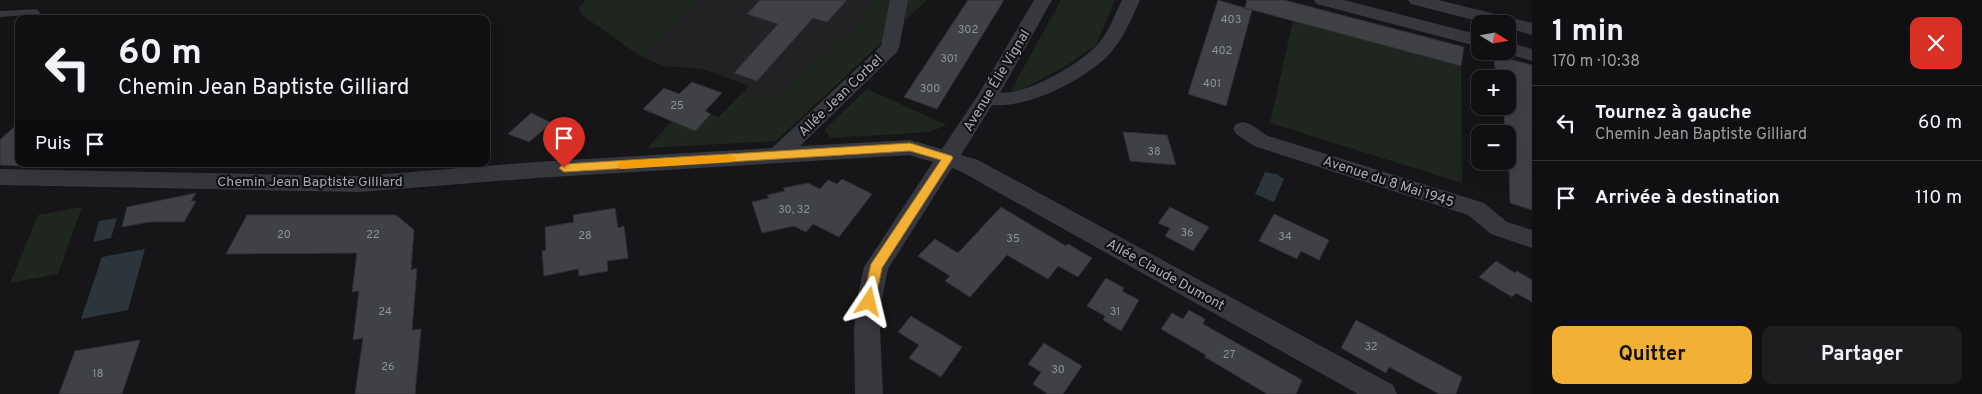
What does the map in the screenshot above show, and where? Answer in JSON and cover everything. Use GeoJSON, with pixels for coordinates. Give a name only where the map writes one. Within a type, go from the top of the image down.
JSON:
{"type":"FeatureCollection","features":[{"type":"Feature","properties":{"kind":"street","name":"Allée Jean Corbel"},"geometry":{"type":"LineString","coordinates":[[777,156],[890,48],[899,0]]}},
{"type":"Feature","properties":{"kind":"street","name":"Avenue Élie Vignal"},"geometry":{"type":"LineString","coordinates":[[869,394],[866,350],[870,290],[876,267],[987,98],[1043,0]]}},
{"type":"Feature","properties":{"kind":"street"},"geometry":{"type":"LineString","coordinates":[[987,98],[1005,100],[1026,96],[1098,56],[1116,31],[1130,0]]}},
{"type":"Feature","properties":{"kind":"street"},"geometry":{"type":"LineString","coordinates":[[1323,0],[1471,39]]}},
{"type":"Feature","properties":{"kind":"street"},"geometry":{"type":"LineString","coordinates":[[1417,0],[1532,29]]}},
{"type":"Feature","properties":{"kind":"street"},"geometry":{"type":"LineString","coordinates":[[1516,50],[1532,55]]}},
{"type":"Feature","properties":{"kind":"street","name":"Avenue du 8 Mai 1945"},"geometry":{"type":"LineString","coordinates":[[1243,129],[1261,140],[1476,209],[1499,228],[1532,239]]}},
{"type":"Feature","properties":{"kind":"street","name":"Chemin Jean Baptiste Gilliard"},"geometry":{"type":"LineString","coordinates":[[0,177],[360,184],[536,170],[910,147],[948,158]]}},
{"type":"Feature","properties":{"kind":"street","name":"Allée Claude Dumont"},"geometry":{"type":"LineString","coordinates":[[948,158],[970,166],[1383,394]]}},
{"type":"Feature","properties":{"kind":"lane"},"geometry":{"type":"LineString","coordinates":[[0,14],[36,12]]}},
{"type":"Feature","properties":{"kind":"shaded area"},"geometry":{"type":"Polygon","coordinates":[[[586,0],[893,0],[805,114],[743,92],[749,86],[703,69],[664,66],[642,57],[582,15],[579,7],[586,0]]]}},
{"type":"Feature","properties":{"kind":"shaded area"},"geometry":{"type":"Polygon","coordinates":[[[586,0],[701,0],[642,57],[582,15],[579,7],[586,0]]]}},
{"type":"Feature","properties":{"kind":"shaded area"},"geometry":{"type":"Polygon","coordinates":[[[874,0],[927,0],[776,141],[647,148],[672,121],[695,131],[711,114],[719,117],[743,92],[771,102],[852,30],[874,0]]]}},
{"type":"Feature","properties":{"kind":"shaded area"},"geometry":{"type":"Polygon","coordinates":[[[1061,0],[1115,0],[1096,45],[1069,64],[1017,92],[1011,90],[1061,0]]]}},
{"type":"Feature","properties":{"kind":"shaded area"},"geometry":{"type":"Polygon","coordinates":[[[1293,21],[1461,66],[1462,183],[1270,123],[1293,21]]]}},
{"type":"Feature","properties":{"kind":"shaded area"},"geometry":{"type":"Polygon","coordinates":[[[867,89],[947,125],[930,132],[831,138],[825,131],[826,128],[867,89]]]}},
{"type":"Feature","properties":{"kind":"shaded area"},"geometry":{"type":"Polygon","coordinates":[[[1265,172],[1276,174],[1284,179],[1274,202],[1255,194],[1265,172]]]}},
{"type":"Feature","properties":{"kind":"shaded area"},"geometry":{"type":"Polygon","coordinates":[[[82,207],[58,274],[10,283],[38,215],[82,207]]]}},
{"type":"Feature","properties":{"kind":"shaded area"},"geometry":{"type":"Polygon","coordinates":[[[117,218],[111,238],[93,242],[99,221],[117,218]]]}},
{"type":"Feature","properties":{"kind":"shaded area"},"geometry":{"type":"Polygon","coordinates":[[[145,249],[128,310],[81,319],[102,257],[145,249]]]}},
{"type":"Feature","properties":{"kind":"building"},"geometry":{"type":"Polygon","coordinates":[[[760,0],[847,0],[827,22],[813,18],[757,81],[734,73],[778,24],[747,14],[760,0]]]}},
{"type":"Feature","properties":{"kind":"building"},"geometry":{"type":"Polygon","coordinates":[[[968,0],[1004,0],[937,109],[904,97],[968,0]]]}},
{"type":"Feature","properties":{"kind":"building"},"geometry":{"type":"Polygon","coordinates":[[[1218,0],[1252,10],[1226,106],[1188,94],[1218,0]]]}},
{"type":"Feature","properties":{"kind":"building"},"geometry":{"type":"Polygon","coordinates":[[[1247,0],[1284,0],[1464,47],[1461,66],[1245,8],[1247,0]]]}},
{"type":"Feature","properties":{"kind":"building"},"geometry":{"type":"Polygon","coordinates":[[[1494,60],[1512,60],[1532,65],[1532,210],[1510,203],[1509,170],[1516,170],[1516,125],[1505,125],[1504,115],[1516,115],[1516,70],[1495,70],[1494,60]]]}},
{"type":"Feature","properties":{"kind":"building"},"geometry":{"type":"Polygon","coordinates":[[[692,82],[722,93],[705,111],[711,114],[695,131],[643,109],[664,88],[679,94],[692,82]]]}},
{"type":"Feature","properties":{"kind":"building"},"geometry":{"type":"Polygon","coordinates":[[[531,113],[552,123],[529,142],[508,134],[531,113]]]}},
{"type":"Feature","properties":{"kind":"building"},"geometry":{"type":"Polygon","coordinates":[[[15,126],[15,166],[0,165],[0,140],[15,126]]]}},
{"type":"Feature","properties":{"kind":"building"},"geometry":{"type":"Polygon","coordinates":[[[1123,132],[1167,135],[1176,165],[1130,161],[1123,132]]]}},
{"type":"Feature","properties":{"kind":"building"},"geometry":{"type":"Polygon","coordinates":[[[842,179],[872,194],[839,237],[813,224],[806,232],[794,226],[762,233],[752,202],[769,198],[767,195],[785,191],[783,188],[808,183],[820,189],[828,180],[837,184],[842,179]]]}},
{"type":"Feature","properties":{"kind":"building"},"geometry":{"type":"Polygon","coordinates":[[[196,193],[191,201],[196,201],[184,222],[149,222],[122,227],[127,207],[196,193]]]}},
{"type":"Feature","properties":{"kind":"building"},"geometry":{"type":"Polygon","coordinates":[[[1001,207],[1066,246],[1068,244],[1092,258],[1078,277],[1058,266],[1048,279],[1007,255],[970,297],[945,281],[950,276],[918,256],[935,239],[958,253],[1001,207]]]}},
{"type":"Feature","properties":{"kind":"building"},"geometry":{"type":"Polygon","coordinates":[[[1170,207],[1209,227],[1193,251],[1165,236],[1170,228],[1158,223],[1170,207]]]}},
{"type":"Feature","properties":{"kind":"building"},"geometry":{"type":"Polygon","coordinates":[[[615,208],[618,228],[624,226],[628,258],[607,261],[608,271],[579,276],[578,269],[544,276],[542,251],[546,250],[545,227],[574,222],[573,215],[615,208]]]}},
{"type":"Feature","properties":{"kind":"building"},"geometry":{"type":"Polygon","coordinates":[[[1274,214],[1329,240],[1319,260],[1301,251],[1297,259],[1259,241],[1274,214]]]}},
{"type":"Feature","properties":{"kind":"building"},"geometry":{"type":"Polygon","coordinates":[[[247,215],[396,215],[414,230],[411,270],[417,268],[412,330],[421,329],[415,394],[355,394],[363,338],[353,340],[359,291],[352,292],[357,253],[226,254],[247,215]]]}},
{"type":"Feature","properties":{"kind":"building"},"geometry":{"type":"Polygon","coordinates":[[[1496,261],[1515,273],[1517,271],[1532,280],[1532,302],[1516,293],[1512,297],[1479,277],[1496,261]]]}},
{"type":"Feature","properties":{"kind":"building"},"geometry":{"type":"Polygon","coordinates":[[[1106,278],[1124,288],[1122,291],[1139,300],[1121,331],[1103,320],[1105,316],[1087,306],[1106,278]]]}},
{"type":"Feature","properties":{"kind":"building"},"geometry":{"type":"Polygon","coordinates":[[[1189,310],[1205,319],[1203,324],[1302,380],[1296,394],[1267,394],[1161,329],[1172,313],[1183,319],[1189,310]]]}},
{"type":"Feature","properties":{"kind":"building"},"geometry":{"type":"Polygon","coordinates":[[[911,316],[962,347],[941,377],[909,358],[919,345],[898,332],[911,316]]]}},
{"type":"Feature","properties":{"kind":"building"},"geometry":{"type":"Polygon","coordinates":[[[1356,320],[1462,377],[1456,394],[1439,394],[1389,367],[1386,373],[1341,348],[1356,320]]]}},
{"type":"Feature","properties":{"kind":"building"},"geometry":{"type":"Polygon","coordinates":[[[140,340],[122,394],[59,394],[75,351],[140,340]]]}},
{"type":"Feature","properties":{"kind":"building"},"geometry":{"type":"Polygon","coordinates":[[[1044,343],[1082,366],[1063,394],[1048,394],[1033,384],[1041,372],[1028,364],[1044,343]]]}},
{"type":"Feature","properties":{"kind":"slow traffic"},"geometry":{"type":"LineString","coordinates":[[621,165],[731,159]]}},
{"type":"Feature","properties":{"kind":"route"},"geometry":{"type":"LineString","coordinates":[[564,168],[910,147],[948,158],[876,267],[869,302]]}}]}
